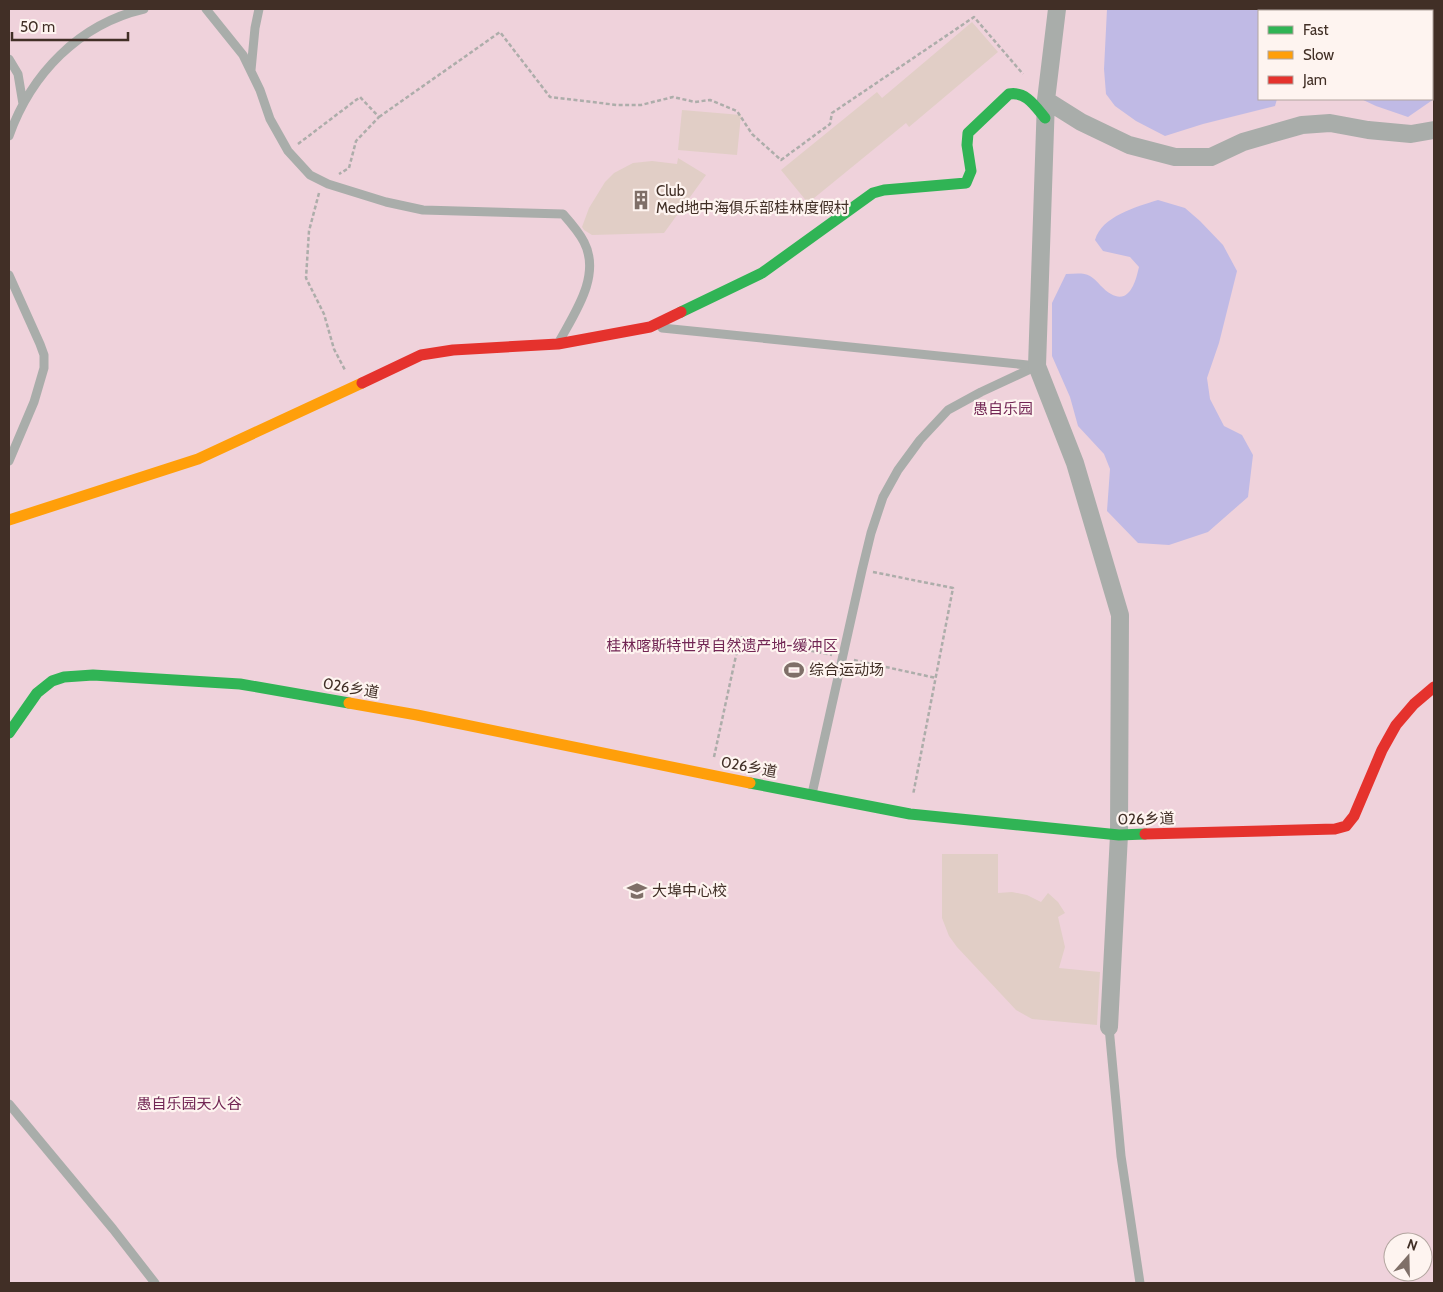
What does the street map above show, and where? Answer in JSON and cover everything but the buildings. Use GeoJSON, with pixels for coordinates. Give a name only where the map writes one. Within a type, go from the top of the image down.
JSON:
{"type":"FeatureCollection","features":[{"type":"Feature","properties":{"kind":"street"},"geometry":{"type":"LineString","coordinates":[[1057,9],[1046,109],[1037,366],[1076,463],[1120,615],[1118,835],[1109,1027]]}},
{"type":"Feature","properties":{"kind":"street"},"geometry":{"type":"LineString","coordinates":[[9,520],[198,459],[421,355],[453,350],[558,344],[650,327],[762,272],[873,193],[884,190],[966,183],[972,172],[966,140],[968,133],[1009,94],[1017,92],[1046,109],[1081,122],[1128,145],[1175,157],[1211,157],[1243,142],[1302,125],[1330,123],[1368,130],[1411,134],[1434,130]]}},
{"type":"Feature","properties":{"kind":"street","name":"026乡道"},"geometry":{"type":"LineString","coordinates":[[9,733],[37,693],[52,681],[64,677],[93,675],[240,684],[418,715],[910,814],[1118,835],[1332,829],[1350,823],[1396,724],[1434,686]]}},
{"type":"Feature","properties":{"kind":"lane"},"geometry":{"type":"LineString","coordinates":[[9,136],[23,104],[46,68],[84,33],[108,20],[144,9]]}},
{"type":"Feature","properties":{"kind":"lane"},"geometry":{"type":"LineString","coordinates":[[206,9],[243,55],[260,90],[270,119],[288,151],[310,175],[328,184],[386,202],[422,210],[563,214],[585,244],[590,263],[589,278],[582,299],[558,344]]}},
{"type":"Feature","properties":{"kind":"lane"},"geometry":{"type":"LineString","coordinates":[[251,72],[259,9]]}},
{"type":"Feature","properties":{"kind":"lane"},"geometry":{"type":"LineString","coordinates":[[9,59],[18,74],[23,104]]}},
{"type":"Feature","properties":{"kind":"lane"},"geometry":{"type":"LineString","coordinates":[[9,275],[44,355],[44,368],[34,402],[9,461]]}},
{"type":"Feature","properties":{"kind":"lane"},"geometry":{"type":"LineString","coordinates":[[650,327],[1037,366]]}},
{"type":"Feature","properties":{"kind":"lane"},"geometry":{"type":"LineString","coordinates":[[812,794],[862,570],[871,533],[883,497],[898,470],[920,440],[948,410],[981,392],[1037,366]]}},
{"type":"Feature","properties":{"kind":"lane"},"geometry":{"type":"LineString","coordinates":[[1109,1027],[1120,1156],[1140,1283]]}},
{"type":"Feature","properties":{"kind":"lane"},"geometry":{"type":"LineString","coordinates":[[9,1104],[113,1229],[155,1283]]}},
{"type":"Feature","properties":{"kind":"path"},"geometry":{"type":"LineString","coordinates":[[353,387],[334,349],[324,314],[306,278],[309,231],[318,194],[332,179],[349,168],[356,141],[379,117],[500,32],[550,97],[617,105],[641,105],[673,97],[695,102],[710,100],[737,111],[752,134],[781,160],[830,124],[832,113],[974,17],[1028,80]]}},
{"type":"Feature","properties":{"kind":"path"},"geometry":{"type":"LineString","coordinates":[[288,151],[360,97],[379,117]]}},
{"type":"Feature","properties":{"kind":"path"},"geometry":{"type":"LineString","coordinates":[[862,570],[953,588],[910,814]]}},
{"type":"Feature","properties":{"kind":"path"},"geometry":{"type":"LineString","coordinates":[[710,775],[740,637],[936,678]]}},
{"type":"Feature","properties":{"kind":"green space","name":"桂林喀斯特世界自然遗产地-缓冲区"},"geometry":{"type":"Polygon","coordinates":[[[9,9],[1434,9],[1434,1283],[9,1283],[9,9]]]}},
{"type":"Feature","properties":{"kind":"shaded area"},"geometry":{"type":"Polygon","coordinates":[[[1107,9],[1276,10],[1258,10],[1258,100],[1277,100],[1275,106],[1203,124],[1165,136],[1136,121],[1115,106],[1106,94],[1104,69],[1107,9]]]}},
{"type":"Feature","properties":{"kind":"shaded area"},"geometry":{"type":"Polygon","coordinates":[[[1434,9],[1434,99],[1433,10],[1344,10],[1434,9]]]}},
{"type":"Feature","properties":{"kind":"shaded area"},"geometry":{"type":"Polygon","coordinates":[[[1363,100],[1433,100],[1408,117],[1363,100]]]}},
{"type":"Feature","properties":{"kind":"shaded area"},"geometry":{"type":"Polygon","coordinates":[[[1158,200],[1185,208],[1200,221],[1223,245],[1237,271],[1219,343],[1207,378],[1210,399],[1224,426],[1242,435],[1253,455],[1248,497],[1208,532],[1169,545],[1138,543],[1107,511],[1110,469],[1104,454],[1078,426],[1070,397],[1052,356],[1052,303],[1066,274],[1087,275],[1093,278],[1105,290],[1118,297],[1127,294],[1134,284],[1139,267],[1130,257],[1103,251],[1095,240],[1099,232],[1112,219],[1130,209],[1158,200]]]}},
{"type":"Feature","properties":{"kind":"traffic: fast"},"geometry":{"type":"LineString","coordinates":[[681,312],[762,273],[873,193],[884,190],[966,183],[971,171],[967,145],[968,133],[1009,94],[1025,97],[1034,104],[1045,118]]}},
{"type":"Feature","properties":{"kind":"traffic: fast"},"geometry":{"type":"LineString","coordinates":[[9,733],[37,693],[52,681],[64,677],[93,675],[240,684],[349,703]]}},
{"type":"Feature","properties":{"kind":"traffic: fast"},"geometry":{"type":"LineString","coordinates":[[750,783],[910,814],[1119,835],[1145,834]]}},
{"type":"Feature","properties":{"kind":"traffic: slow"},"geometry":{"type":"LineString","coordinates":[[9,520],[198,459],[362,383]]}},
{"type":"Feature","properties":{"kind":"traffic: slow"},"geometry":{"type":"LineString","coordinates":[[349,703],[417,715],[750,783]]}},
{"type":"Feature","properties":{"kind":"traffic: jam"},"geometry":{"type":"LineString","coordinates":[[362,383],[421,355],[453,350],[558,344],[650,327],[681,312]]}},
{"type":"Feature","properties":{"kind":"traffic: jam"},"geometry":{"type":"LineString","coordinates":[[1145,834],[1335,829],[1346,826],[1354,816],[1382,750],[1396,725],[1414,704],[1434,687]]}},
{"type":"Feature","properties":{"kind":"place","name":"Club Med地中海俱乐部桂林度假村"},"geometry":{"type":"Point","coordinates":[641,200]}},
{"type":"Feature","properties":{"kind":"place","name":"综合运动场"},"geometry":{"type":"Point","coordinates":[794,670]}},
{"type":"Feature","properties":{"kind":"place","name":"大埠中心校"},"geometry":{"type":"Point","coordinates":[637,891]}},
{"type":"Feature","properties":{"kind":"park label","name":"愚自乐园"},"geometry":{"type":"Point","coordinates":[1003,409]}},
{"type":"Feature","properties":{"kind":"park label","name":"愚自乐园天人谷"},"geometry":{"type":"Point","coordinates":[189,1104]}}]}
